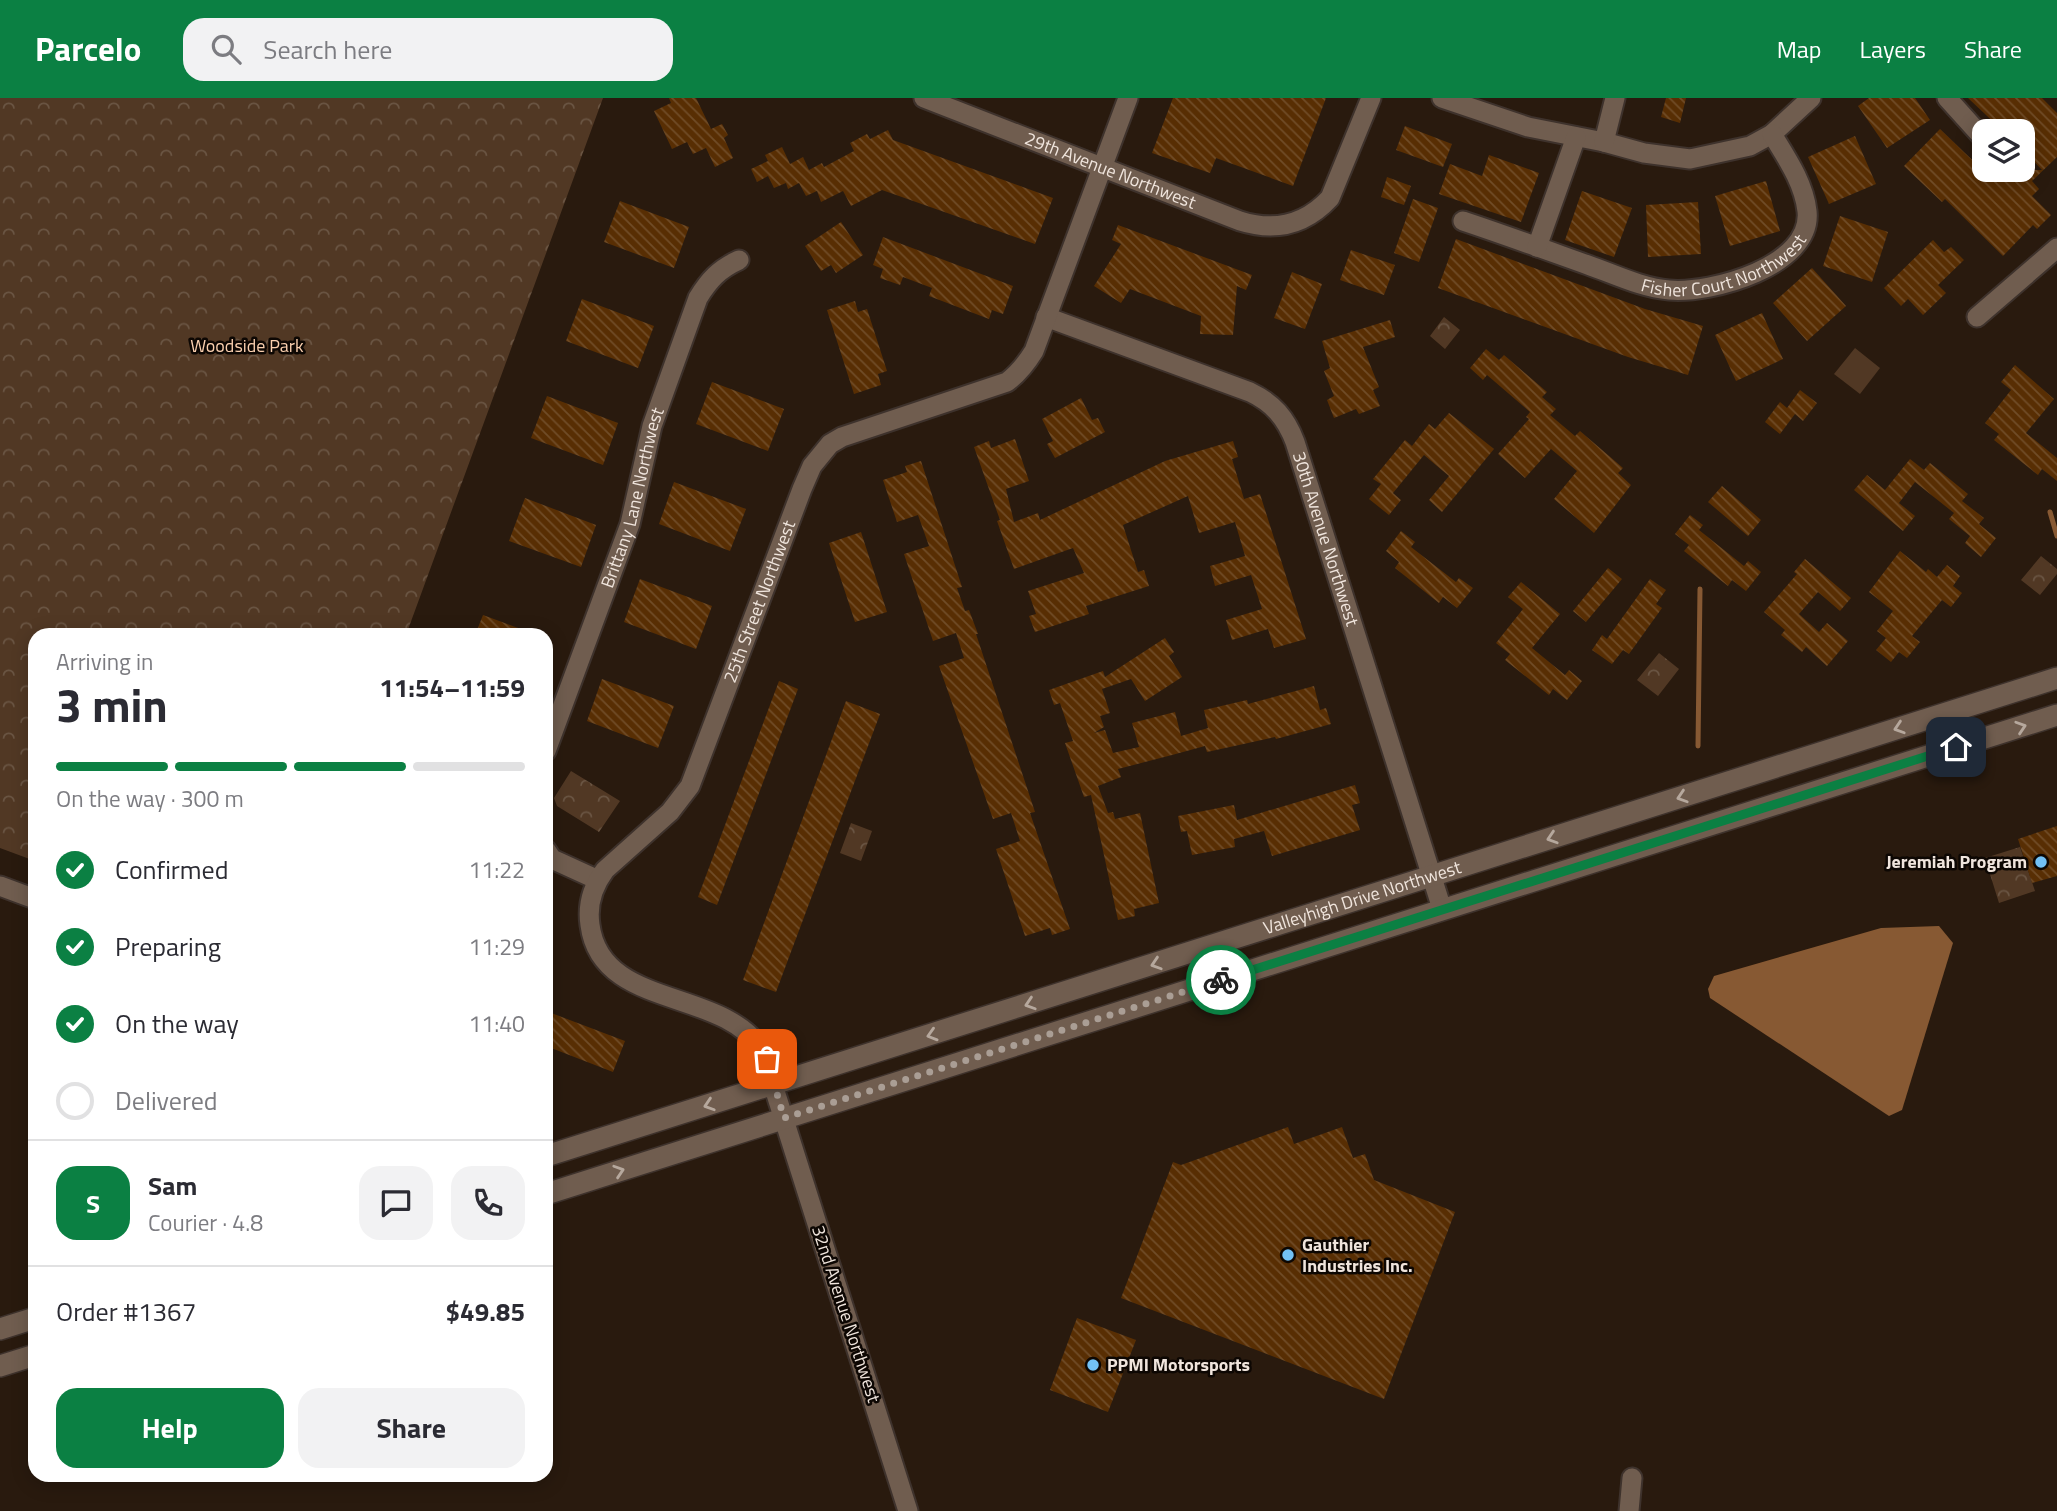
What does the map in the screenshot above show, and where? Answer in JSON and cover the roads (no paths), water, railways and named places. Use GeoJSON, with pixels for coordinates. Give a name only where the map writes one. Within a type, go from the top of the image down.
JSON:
{"type":"FeatureCollection","features":[{"type":"Feature","properties":{"kind":"main road","name":"Valleyhigh Drive Northwest"},"geometry":{"type":"LineString","coordinates":[[553,1154],[2057,678]]}},
{"type":"Feature","properties":{"kind":"main road","name":"Valleyhigh Drive Northwest"},"geometry":{"type":"LineString","coordinates":[[553,1192],[2057,715]]}},
{"type":"Feature","properties":{"kind":"main road"},"geometry":{"type":"LineString","coordinates":[[0,1329],[28,1320]]}},
{"type":"Feature","properties":{"kind":"main road"},"geometry":{"type":"LineString","coordinates":[[0,1366],[28,1357]]}},
{"type":"Feature","properties":{"kind":"street","name":"29th Avenue Northwest"},"geometry":{"type":"LineString","coordinates":[[924,98],[1254,225],[1274,227],[1299,222],[1319,209],[1335,190],[1371,98]]}},
{"type":"Feature","properties":{"kind":"street","name":"25th Street Northwest"},"geometry":{"type":"LineString","coordinates":[[784,1118],[762,1050],[745,1029],[721,1015],[629,981],[608,965],[595,945],[589,905],[598,880],[614,859],[670,812],[690,786],[805,480],[820,455],[830,444],[855,431],[1007,382],[1027,362],[1128,98]]}},
{"type":"Feature","properties":{"kind":"street"},"geometry":{"type":"LineString","coordinates":[[1442,98],[1503,120],[1644,153],[1690,159],[1750,146],[1772,134],[1811,98]]}},
{"type":"Feature","properties":{"kind":"street"},"geometry":{"type":"LineString","coordinates":[[1604,142],[1615,98]]}},
{"type":"Feature","properties":{"kind":"street"},"geometry":{"type":"LineString","coordinates":[[1947,98],[1972,126]]}},
{"type":"Feature","properties":{"kind":"street","name":"Fisher Court Northwest"},"geometry":{"type":"LineString","coordinates":[[1463,220],[1627,279],[1668,290],[1706,288],[1772,265],[1792,251],[1805,226],[1808,213],[1799,181],[1772,134]]}},
{"type":"Feature","properties":{"kind":"street"},"geometry":{"type":"LineString","coordinates":[[1537,247],[1576,137]]}},
{"type":"Feature","properties":{"kind":"street"},"geometry":{"type":"LineString","coordinates":[[1977,317],[2057,248]]}},
{"type":"Feature","properties":{"kind":"street","name":"Brittany Lane Northwest"},"geometry":{"type":"LineString","coordinates":[[553,732],[629,524],[652,426],[698,298],[709,279],[738,260]]}},
{"type":"Feature","properties":{"kind":"street","name":"30th Avenue Northwest"},"geometry":{"type":"LineString","coordinates":[[1046,317],[1250,392],[1267,401],[1281,414],[1302,461],[1442,909]]}},
{"type":"Feature","properties":{"kind":"street"},"geometry":{"type":"LineString","coordinates":[[553,860],[598,880]]}},
{"type":"Feature","properties":{"kind":"street"},"geometry":{"type":"LineString","coordinates":[[0,886],[28,896]]}},
{"type":"Feature","properties":{"kind":"street","name":"32nd Avenue Northwest"},"geometry":{"type":"LineString","coordinates":[[784,1118],[908,1511]]}},
{"type":"Feature","properties":{"kind":"street"},"geometry":{"type":"LineString","coordinates":[[1629,1511],[1632,1478]]}},
{"type":"Feature","properties":{"kind":"waterway"},"geometry":{"type":"LineString","coordinates":[[2050,512],[2057,536]]}},
{"type":"Feature","properties":{"kind":"waterway"},"geometry":{"type":"LineString","coordinates":[[1698,746],[1700,589]]}},
{"type":"Feature","properties":{"kind":"place","name":"Jeremiah Program"},"geometry":{"type":"Point","coordinates":[2041,862]}},
{"type":"Feature","properties":{"kind":"place","name":"Gauthier Industries Inc."},"geometry":{"type":"Point","coordinates":[1288,1255]}},
{"type":"Feature","properties":{"kind":"place","name":"PPMI Motorsports"},"geometry":{"type":"Point","coordinates":[1093,1365]}},
{"type":"Feature","properties":{"kind":"park label","name":"Woodside Park"},"geometry":{"type":"Point","coordinates":[247,346]}}]}
